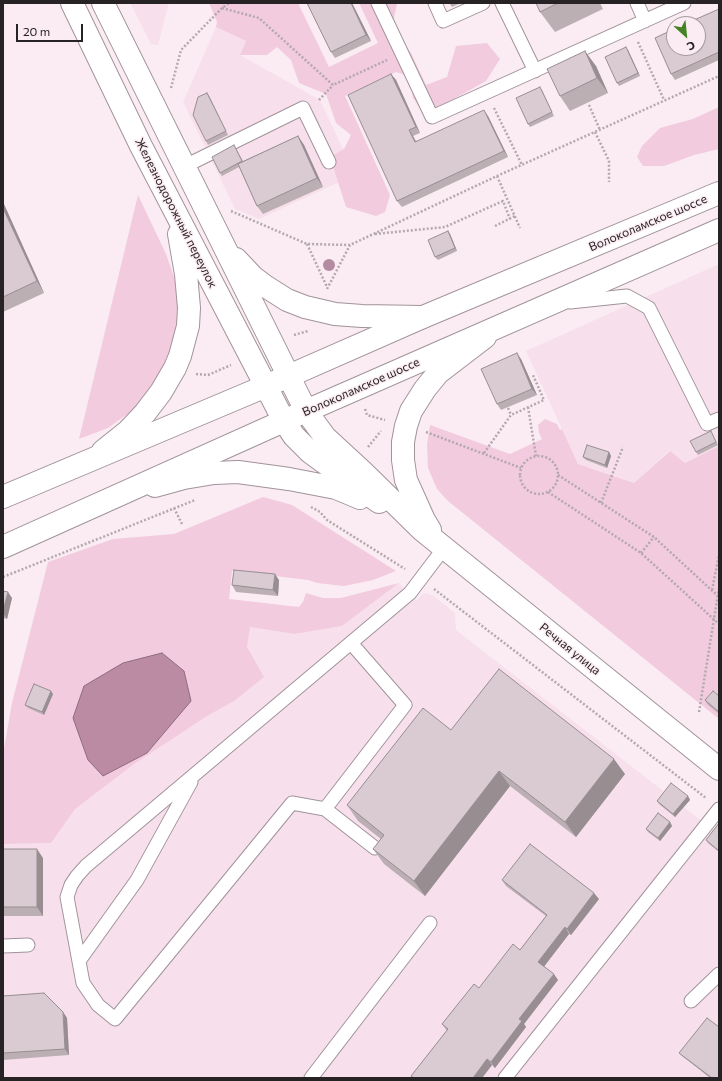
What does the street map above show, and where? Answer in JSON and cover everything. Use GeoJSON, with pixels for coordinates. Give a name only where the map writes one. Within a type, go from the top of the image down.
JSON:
{"type":"FeatureCollection","features":[{"type":"Feature","properties":{"kind":"main road","name":"Железнодорожный переулок"},"geometry":{"type":"LineString","coordinates":[[72,3],[82,27],[173,210],[284,421]]}},
{"type":"Feature","properties":{"kind":"main road"},"geometry":{"type":"LineString","coordinates":[[103,3],[306,411]]}},
{"type":"Feature","properties":{"kind":"main road","name":"Волоколамское шоссе"},"geometry":{"type":"LineString","coordinates":[[3,497],[266,386],[423,317],[719,193]]}},
{"type":"Feature","properties":{"kind":"main road"},"geometry":{"type":"LineString","coordinates":[[85,463],[107,449],[128,431],[145,413],[161,392],[180,356],[188,326],[189,308],[182,246],[173,210]]}},
{"type":"Feature","properties":{"kind":"main road","name":"Волоколамское шоссе"},"geometry":{"type":"LineString","coordinates":[[3,547],[306,411],[719,230]]}},
{"type":"Feature","properties":{"kind":"main road"},"geometry":{"type":"LineString","coordinates":[[222,244],[253,277],[287,300],[305,307],[335,314],[423,317]]}},
{"type":"Feature","properties":{"kind":"main road"},"geometry":{"type":"LineString","coordinates":[[442,546],[424,520],[406,480],[403,460],[403,442],[406,426],[414,405],[438,373],[496,328]]}},
{"type":"Feature","properties":{"kind":"main road","name":"Речная улица"},"geometry":{"type":"LineString","coordinates":[[306,411],[325,437],[422,530],[719,769]]}},
{"type":"Feature","properties":{"kind":"main road","name":"Речная улица"},"geometry":{"type":"LineString","coordinates":[[284,421],[294,436],[310,452],[384,506],[422,530]]}},
{"type":"Feature","properties":{"kind":"main road"},"geometry":{"type":"LineString","coordinates":[[114,497],[184,478],[214,473],[238,472],[289,479],[336,488],[384,506]]}},
{"type":"Feature","properties":{"kind":"lane"},"geometry":{"type":"LineString","coordinates":[[378,3],[432,117],[684,3]]}},
{"type":"Feature","properties":{"kind":"lane"},"geometry":{"type":"LineString","coordinates":[[435,3],[443,21],[483,3]]}},
{"type":"Feature","properties":{"kind":"lane"},"geometry":{"type":"LineString","coordinates":[[502,3],[535,71]]}},
{"type":"Feature","properties":{"kind":"lane"},"geometry":{"type":"LineString","coordinates":[[637,3],[645,20]]}},
{"type":"Feature","properties":{"kind":"lane"},"geometry":{"type":"LineString","coordinates":[[184,166],[302,108],[329,162]]}},
{"type":"Feature","properties":{"kind":"lane"},"geometry":{"type":"LineString","coordinates":[[550,305],[627,296],[649,308],[706,424],[719,419]]}},
{"type":"Feature","properties":{"kind":"lane"},"geometry":{"type":"LineString","coordinates":[[376,848],[325,809],[292,803],[115,1019],[98,1005],[82,983],[67,897],[77,876],[86,866],[410,594],[442,546]]}},
{"type":"Feature","properties":{"kind":"lane"},"geometry":{"type":"LineString","coordinates":[[325,809],[405,706],[351,643]]}},
{"type":"Feature","properties":{"kind":"lane"},"geometry":{"type":"LineString","coordinates":[[79,960],[137,880],[195,775]]}},
{"type":"Feature","properties":{"kind":"lane"},"geometry":{"type":"LineString","coordinates":[[505,1078],[719,809]]}},
{"type":"Feature","properties":{"kind":"lane"},"geometry":{"type":"LineString","coordinates":[[311,1078],[430,923]]}},
{"type":"Feature","properties":{"kind":"lane"},"geometry":{"type":"LineString","coordinates":[[3,946],[28,945]]}},
{"type":"Feature","properties":{"kind":"lane"},"geometry":{"type":"LineString","coordinates":[[691,1001],[719,974]]}},
{"type":"Feature","properties":{"kind":"path"},"geometry":{"type":"LineString","coordinates":[[171,88],[181,50],[194,35],[229,3]]}},
{"type":"Feature","properties":{"kind":"path"},"geometry":{"type":"LineString","coordinates":[[222,8],[260,18],[333,85],[402,52]]}},
{"type":"Feature","properties":{"kind":"path"},"geometry":{"type":"LineString","coordinates":[[631,27],[664,100]]}},
{"type":"Feature","properties":{"kind":"path"},"geometry":{"type":"LineString","coordinates":[[227,209],[308,244],[350,245],[719,76]]}},
{"type":"Feature","properties":{"kind":"path"},"geometry":{"type":"LineString","coordinates":[[487,92],[522,165]]}},
{"type":"Feature","properties":{"kind":"path"},"geometry":{"type":"LineString","coordinates":[[589,105],[600,130]]}},
{"type":"Feature","properties":{"kind":"path"},"geometry":{"type":"LineString","coordinates":[[595,132],[609,161],[609,182]]}},
{"type":"Feature","properties":{"kind":"path"},"geometry":{"type":"LineString","coordinates":[[498,176],[520,228]]}},
{"type":"Feature","properties":{"kind":"path"},"geometry":{"type":"LineString","coordinates":[[373,234],[445,227],[503,201],[510,219]]}},
{"type":"Feature","properties":{"kind":"path"},"geometry":{"type":"LineString","coordinates":[[495,226],[516,216]]}},
{"type":"Feature","properties":{"kind":"path"},"geometry":{"type":"LineString","coordinates":[[308,244],[327,287]]}},
{"type":"Feature","properties":{"kind":"path"},"geometry":{"type":"LineString","coordinates":[[326,293],[327,287],[350,245]]}},
{"type":"Feature","properties":{"kind":"path"},"geometry":{"type":"LineString","coordinates":[[288,337],[314,330]]}},
{"type":"Feature","properties":{"kind":"path"},"geometry":{"type":"LineString","coordinates":[[195,374],[208,375],[235,364]]}},
{"type":"Feature","properties":{"kind":"path"},"geometry":{"type":"LineString","coordinates":[[484,453],[511,415],[544,400],[533,375]]}},
{"type":"Feature","properties":{"kind":"path"},"geometry":{"type":"LineString","coordinates":[[528,407],[536,456]]}},
{"type":"Feature","properties":{"kind":"path"},"geometry":{"type":"LineString","coordinates":[[508,408],[511,415]]}},
{"type":"Feature","properties":{"kind":"path"},"geometry":{"type":"LineString","coordinates":[[367,415],[389,421]]}},
{"type":"Feature","properties":{"kind":"path"},"geometry":{"type":"LineString","coordinates":[[367,447],[385,426]]}},
{"type":"Feature","properties":{"kind":"path"},"geometry":{"type":"LineString","coordinates":[[421,430],[521,468]]}},
{"type":"Feature","properties":{"kind":"path"},"geometry":{"type":"LineString","coordinates":[[601,503],[623,446]]}},
{"type":"Feature","properties":{"kind":"path"},"geometry":{"type":"LineString","coordinates":[[543,456],[554,463],[557,469],[558,475],[556,485],[548,492],[536,494],[526,489],[520,479],[521,468],[530,458],[543,456]]}},
{"type":"Feature","properties":{"kind":"path"},"geometry":{"type":"LineString","coordinates":[[558,475],[654,538],[718,596]]}},
{"type":"Feature","properties":{"kind":"path"},"geometry":{"type":"LineString","coordinates":[[548,492],[641,553],[719,624]]}},
{"type":"Feature","properties":{"kind":"path"},"geometry":{"type":"LineString","coordinates":[[3,577],[202,498]]}},
{"type":"Feature","properties":{"kind":"path"},"geometry":{"type":"LineString","coordinates":[[305,504],[320,512],[327,520],[421,579],[707,799]]}},
{"type":"Feature","properties":{"kind":"path"},"geometry":{"type":"LineString","coordinates":[[174,508],[182,524]]}},
{"type":"Feature","properties":{"kind":"path"},"geometry":{"type":"LineString","coordinates":[[641,553],[654,538]]}},
{"type":"Feature","properties":{"kind":"path"},"geometry":{"type":"LineString","coordinates":[[712,590],[719,556]]}},
{"type":"Feature","properties":{"kind":"path"},"geometry":{"type":"LineString","coordinates":[[699,712],[719,588]]}},
{"type":"Feature","properties":{"kind":"shaded area"},"geometry":{"type":"Polygon","coordinates":[[[130,3],[169,3],[158,45],[151,44],[130,3]]]}},
{"type":"Feature","properties":{"kind":"shaded area"},"geometry":{"type":"Polygon","coordinates":[[[209,3],[298,3],[329,67],[378,43],[359,3],[397,3],[392,29],[411,53],[426,85],[447,77],[456,46],[487,43],[500,59],[486,81],[425,115],[413,98],[409,76],[396,72],[345,96],[390,195],[385,212],[376,216],[346,207],[330,157],[344,149],[351,135],[336,123],[326,94],[299,83],[291,60],[277,47],[267,55],[240,55],[246,41],[216,27],[217,22],[209,3]]]}},
{"type":"Feature","properties":{"kind":"shaded area"},"geometry":{"type":"Polygon","coordinates":[[[216,27],[246,41],[240,55],[320,100],[355,175],[259,219],[235,209],[183,102],[216,27]]]}},
{"type":"Feature","properties":{"kind":"shaded area"},"geometry":{"type":"Polygon","coordinates":[[[719,107],[719,149],[694,155],[664,166],[643,166],[637,157],[642,146],[660,128],[693,119],[719,107]]]}},
{"type":"Feature","properties":{"kind":"shaded area"},"geometry":{"type":"Polygon","coordinates":[[[138,195],[166,254],[178,288],[178,318],[175,343],[169,363],[136,408],[108,428],[79,439],[138,195]]]}},
{"type":"Feature","properties":{"kind":"shaded area"},"geometry":{"type":"Polygon","coordinates":[[[719,264],[719,446],[685,463],[669,451],[634,483],[578,464],[526,351],[719,264]]]}},
{"type":"Feature","properties":{"kind":"shaded area"},"geometry":{"type":"Polygon","coordinates":[[[545,419],[557,424],[560,430],[562,429],[578,464],[634,483],[670,451],[685,463],[719,446],[719,719],[448,501],[437,489],[428,468],[427,444],[430,425],[510,454],[542,439],[539,433],[538,425],[545,419]]]}},
{"type":"Feature","properties":{"kind":"shaded area"},"geometry":{"type":"Polygon","coordinates":[[[263,497],[292,505],[396,571],[373,580],[344,586],[232,571],[229,599],[299,607],[303,602],[306,593],[323,598],[341,598],[399,583],[342,626],[295,634],[250,627],[247,647],[264,677],[234,701],[207,716],[134,764],[75,809],[51,843],[3,844],[3,754],[12,703],[48,562],[113,539],[174,534],[263,497]],[[184,671],[147,753],[191,701],[184,671]]]}},
{"type":"Feature","properties":{"kind":"shaded area"},"geometry":{"type":"Polygon","coordinates":[[[399,583],[417,601],[421,595],[426,593],[434,596],[455,613],[456,630],[707,825],[717,832],[719,829],[719,1078],[3,1078],[3,844],[51,843],[64,682],[237,625],[295,634],[342,626],[399,583]]]}},
{"type":"Feature","properties":{"kind":"shaded area"},"geometry":{"type":"Polygon","coordinates":[[[162,653],[184,671],[191,701],[147,753],[103,776],[88,760],[73,718],[84,686],[123,663],[162,653]]]}},
{"type":"Feature","properties":{"kind":"building"},"geometry":{"type":"Polygon","coordinates":[[[307,3],[351,3],[366,35],[331,52],[307,3]]]}},
{"type":"Feature","properties":{"kind":"building"},"geometry":{"type":"Polygon","coordinates":[[[536,3],[558,3],[540,12],[536,3]]]}},
{"type":"Feature","properties":{"kind":"building"},"geometry":{"type":"Polygon","coordinates":[[[719,9],[719,52],[671,74],[655,38],[666,33],[666,56],[706,56],[706,16],[703,16],[719,9]]]}},
{"type":"Feature","properties":{"kind":"building"},"geometry":{"type":"Polygon","coordinates":[[[626,47],[638,73],[617,83],[605,57],[626,47]]]}},
{"type":"Feature","properties":{"kind":"building"},"geometry":{"type":"Polygon","coordinates":[[[585,51],[597,78],[560,96],[547,69],[585,51]]]}},
{"type":"Feature","properties":{"kind":"building"},"geometry":{"type":"Polygon","coordinates":[[[391,74],[416,127],[409,130],[415,142],[484,110],[504,151],[397,201],[348,95],[391,74]]]}},
{"type":"Feature","properties":{"kind":"building"},"geometry":{"type":"Polygon","coordinates":[[[540,87],[552,112],[528,124],[516,98],[540,87]]]}},
{"type":"Feature","properties":{"kind":"building"},"geometry":{"type":"Polygon","coordinates":[[[207,93],[226,131],[206,141],[193,115],[198,97],[207,93]]]}},
{"type":"Feature","properties":{"kind":"building"},"geometry":{"type":"Polygon","coordinates":[[[298,136],[317,178],[257,206],[238,164],[298,136]]]}},
{"type":"Feature","properties":{"kind":"building"},"geometry":{"type":"Polygon","coordinates":[[[234,145],[242,161],[220,173],[212,157],[234,145]]]}},
{"type":"Feature","properties":{"kind":"building"},"geometry":{"type":"Polygon","coordinates":[[[3,208],[37,281],[3,297],[3,208]]]}},
{"type":"Feature","properties":{"kind":"building"},"geometry":{"type":"Polygon","coordinates":[[[448,231],[455,248],[435,257],[428,240],[448,231]]]}},
{"type":"Feature","properties":{"kind":"building"},"geometry":{"type":"Polygon","coordinates":[[[517,353],[532,389],[497,404],[481,369],[517,353]]]}},
{"type":"Feature","properties":{"kind":"building"},"geometry":{"type":"Polygon","coordinates":[[[711,431],[716,442],[696,452],[690,441],[711,431]]]}},
{"type":"Feature","properties":{"kind":"building"},"geometry":{"type":"Polygon","coordinates":[[[587,445],[609,452],[605,465],[583,457],[587,445]]]}},
{"type":"Feature","properties":{"kind":"building"},"geometry":{"type":"Polygon","coordinates":[[[234,570],[275,574],[273,590],[232,585],[234,570]]]}},
{"type":"Feature","properties":{"kind":"building"},"geometry":{"type":"Polygon","coordinates":[[[3,591],[8,592],[3,611],[3,591]]]}},
{"type":"Feature","properties":{"kind":"building"},"geometry":{"type":"Polygon","coordinates":[[[499,669],[614,759],[565,822],[499,771],[414,881],[373,849],[384,835],[347,805],[423,708],[451,730],[499,669]]]}},
{"type":"Feature","properties":{"kind":"building"},"geometry":{"type":"Polygon","coordinates":[[[34,684],[51,691],[42,712],[25,705],[34,684]]]}},
{"type":"Feature","properties":{"kind":"building"},"geometry":{"type":"Polygon","coordinates":[[[713,691],[719,696],[719,712],[705,700],[713,691]]]}},
{"type":"Feature","properties":{"kind":"building"},"geometry":{"type":"Polygon","coordinates":[[[671,783],[688,796],[673,814],[657,801],[671,783]]]}},
{"type":"Feature","properties":{"kind":"building"},"geometry":{"type":"Polygon","coordinates":[[[658,813],[670,822],[658,838],[646,829],[658,813]]]}},
{"type":"Feature","properties":{"kind":"building"},"geometry":{"type":"Polygon","coordinates":[[[719,823],[719,851],[706,840],[719,823]]]}},
{"type":"Feature","properties":{"kind":"building"},"geometry":{"type":"Polygon","coordinates":[[[530,844],[594,893],[567,929],[565,927],[538,962],[554,974],[519,1019],[522,1021],[491,1062],[487,1059],[473,1078],[414,1078],[411,1076],[448,1029],[442,1024],[474,984],[479,988],[513,944],[520,950],[547,915],[502,880],[530,844]]]}},
{"type":"Feature","properties":{"kind":"building"},"geometry":{"type":"Polygon","coordinates":[[[3,849],[37,849],[37,907],[3,907],[3,849]]]}},
{"type":"Feature","properties":{"kind":"building"},"geometry":{"type":"Polygon","coordinates":[[[44,993],[63,1012],[65,1049],[3,1053],[3,996],[44,993]]]}},
{"type":"Feature","properties":{"kind":"building"},"geometry":{"type":"Polygon","coordinates":[[[707,1018],[719,1027],[719,1078],[712,1078],[679,1053],[707,1018]]]}}]}
